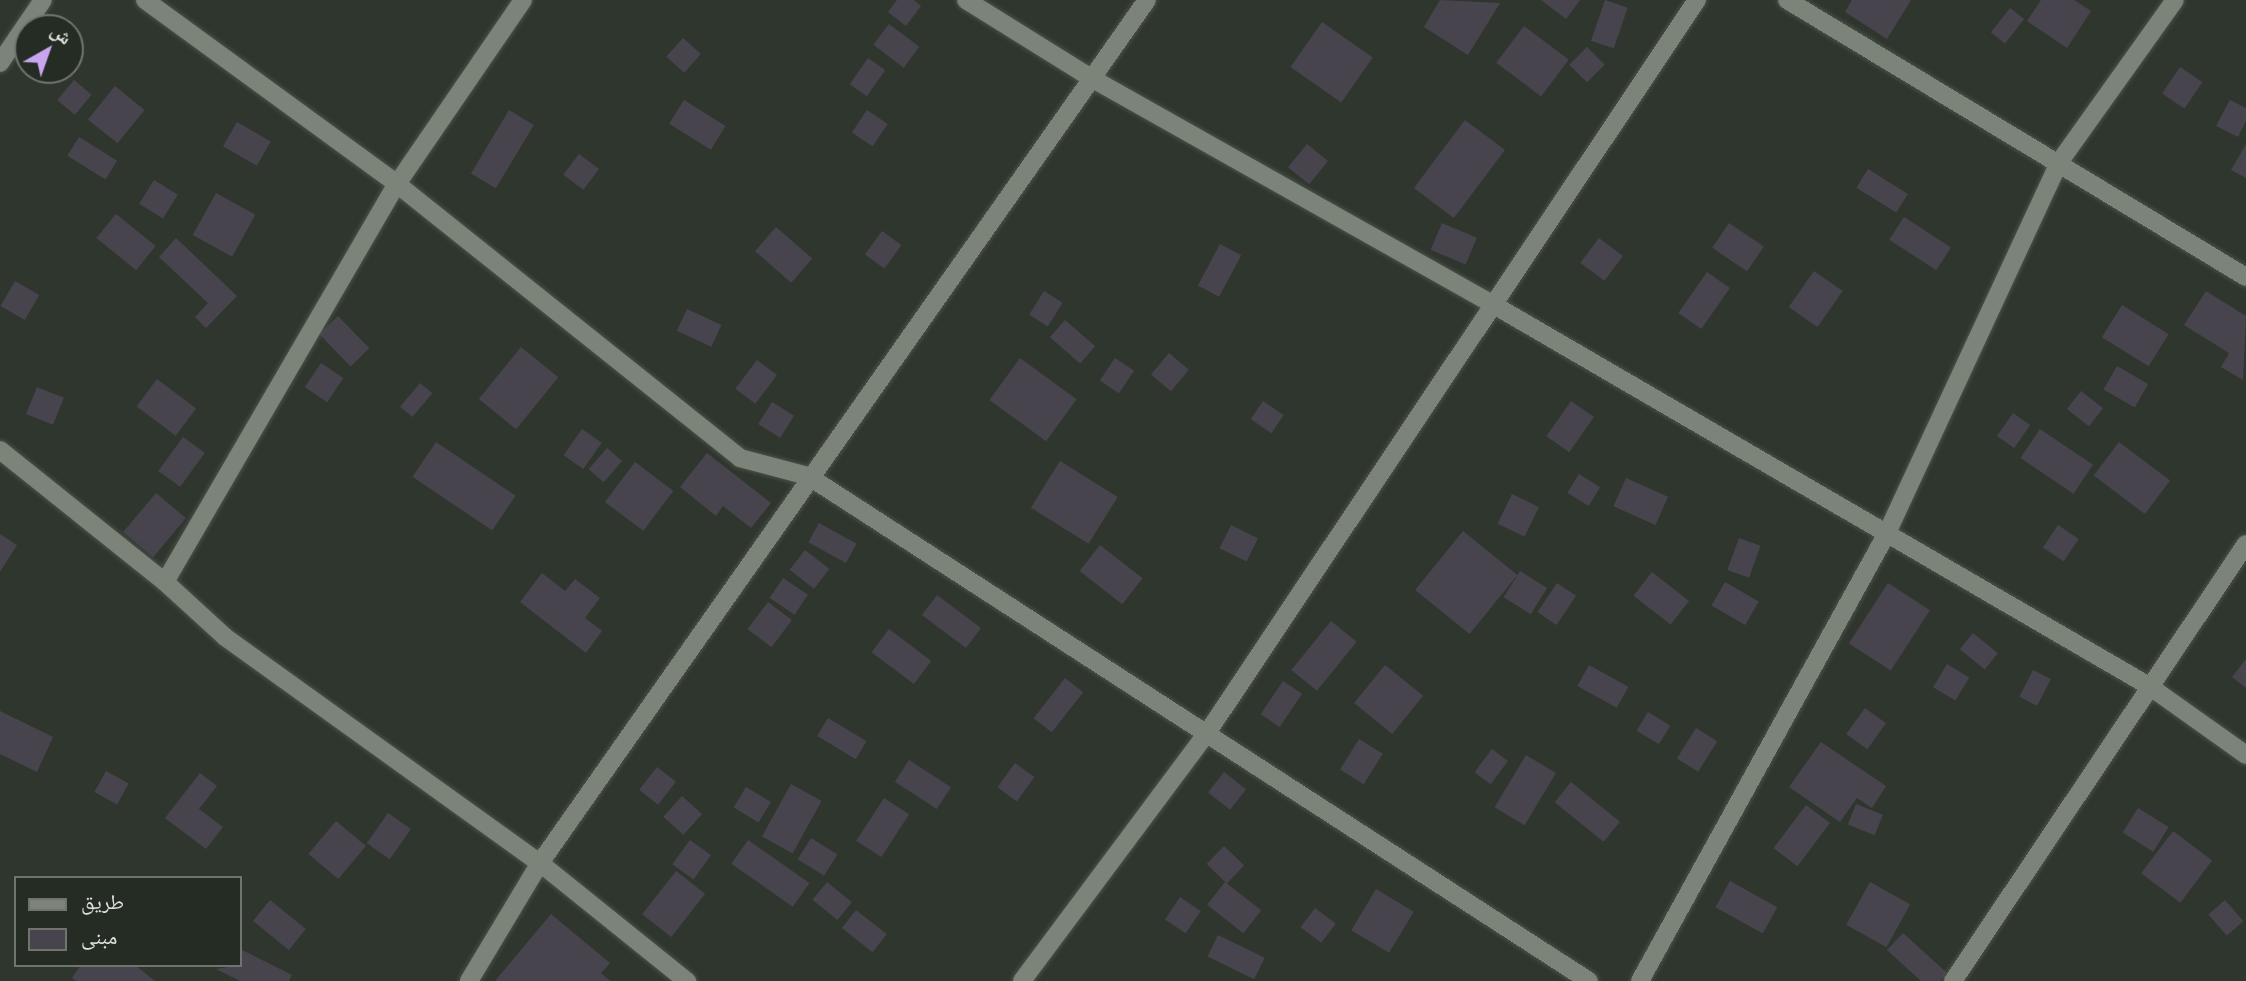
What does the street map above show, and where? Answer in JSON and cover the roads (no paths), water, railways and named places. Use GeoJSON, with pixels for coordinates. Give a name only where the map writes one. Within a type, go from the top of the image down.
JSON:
{"type":"FeatureCollection","features":[{"type":"Feature","properties":{"kind":"street"},"geometry":{"type":"LineString","coordinates":[[0,63],[43,0]]}},
{"type":"Feature","properties":{"kind":"street"},"geometry":{"type":"LineString","coordinates":[[145,0],[397,184],[740,457],[808,476],[1589,981]]}},
{"type":"Feature","properties":{"kind":"street"},"geometry":{"type":"LineString","coordinates":[[165,582],[397,184],[523,0]]}},
{"type":"Feature","properties":{"kind":"street"},"geometry":{"type":"LineString","coordinates":[[966,0],[1093,79],[1494,305],[2150,686],[2246,755]]}},
{"type":"Feature","properties":{"kind":"street"},"geometry":{"type":"LineString","coordinates":[[468,981],[540,863],[808,476],[1147,0]]}},
{"type":"Feature","properties":{"kind":"street"},"geometry":{"type":"LineString","coordinates":[[1022,981],[1207,733],[1697,0]]}},
{"type":"Feature","properties":{"kind":"street"},"geometry":{"type":"LineString","coordinates":[[1787,0],[2246,277]]}},
{"type":"Feature","properties":{"kind":"street"},"geometry":{"type":"LineString","coordinates":[[1640,981],[1886,534],[2058,164],[2175,0]]}},
{"type":"Feature","properties":{"kind":"street"},"geometry":{"type":"LineString","coordinates":[[0,450],[165,582],[225,637],[540,863],[687,981]]}},
{"type":"Feature","properties":{"kind":"street"},"geometry":{"type":"LineString","coordinates":[[1953,981],[2246,544]]}}]}
